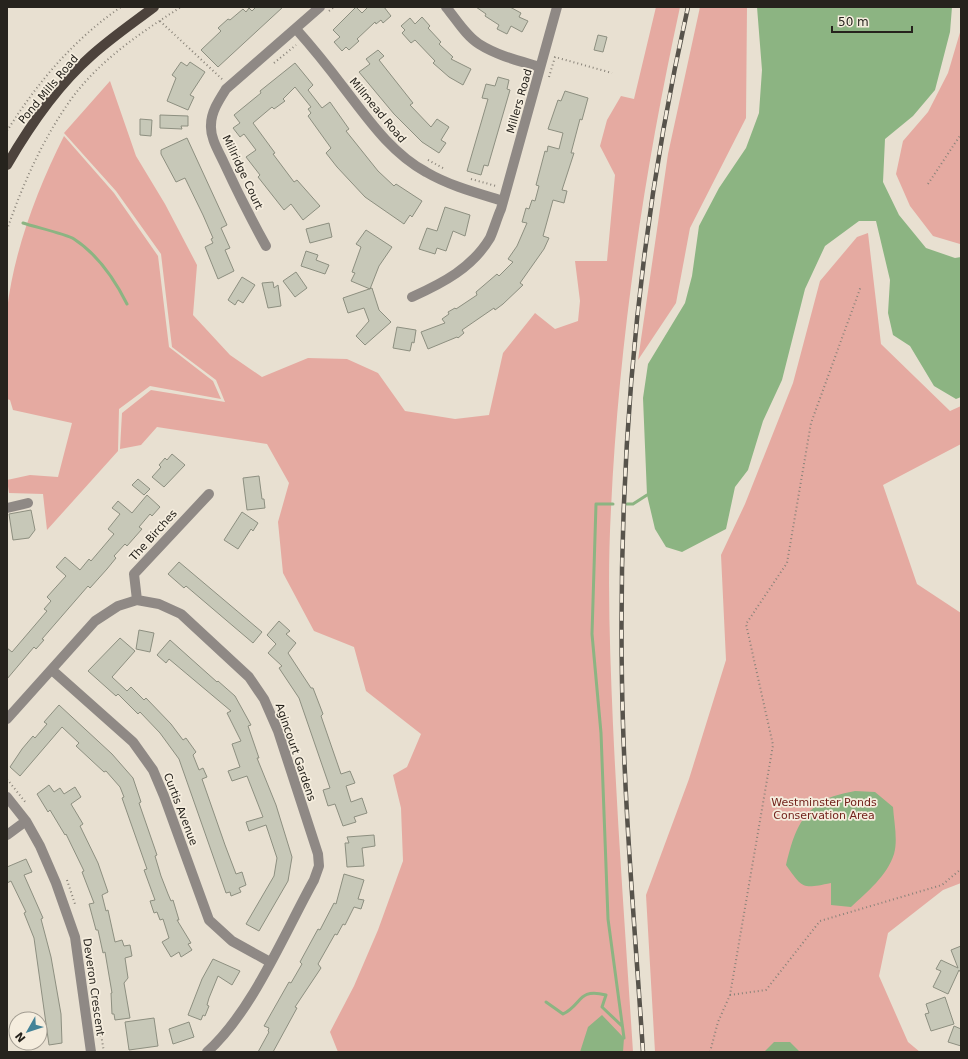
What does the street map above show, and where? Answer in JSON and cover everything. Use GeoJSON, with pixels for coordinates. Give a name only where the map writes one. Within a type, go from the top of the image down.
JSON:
{"type":"FeatureCollection","features":[{"type":"Feature","properties":{"kind":"main road","name":"Pond Mills Road"},"geometry":{"type":"LineString","coordinates":[[7,164],[21,141],[54,96],[91,56],[154,7]]}},
{"type":"Feature","properties":{"kind":"street"},"geometry":{"type":"LineString","coordinates":[[446,7],[466,32],[478,44],[496,53],[540,67]]}},
{"type":"Feature","properties":{"kind":"street","name":"Millers Road"},"geometry":{"type":"LineString","coordinates":[[412,297],[442,284],[471,263],[490,238],[503,201],[557,7]]}},
{"type":"Feature","properties":{"kind":"street","name":"Millridge Court"},"geometry":{"type":"LineString","coordinates":[[266,246],[245,206],[214,140],[210,127],[211,118],[217,104],[230,86],[296,29],[322,11]]}},
{"type":"Feature","properties":{"kind":"street","name":"Millmead Road"},"geometry":{"type":"LineString","coordinates":[[296,29],[321,57],[375,128],[398,153],[426,172],[460,188],[503,201]]}},
{"type":"Feature","properties":{"kind":"street","name":"The Birches"},"geometry":{"type":"LineString","coordinates":[[137,600],[134,574],[209,494]]}},
{"type":"Feature","properties":{"kind":"street"},"geometry":{"type":"LineString","coordinates":[[7,508],[28,503]]}},
{"type":"Feature","properties":{"kind":"street","name":"Agincourt Gardens"},"geometry":{"type":"LineString","coordinates":[[7,719],[95,621],[118,606],[137,600],[159,604],[181,614],[249,677],[264,699],[278,731],[318,854],[318,866],[314,880],[242,1012],[226,1033],[207,1052]]}},
{"type":"Feature","properties":{"kind":"street","name":"Curtis Avenue"},"geometry":{"type":"LineString","coordinates":[[52,670],[133,742],[153,770],[167,803],[209,920],[232,941],[270,962]]}},
{"type":"Feature","properties":{"kind":"street","name":"Deveron Crescent"},"geometry":{"type":"LineString","coordinates":[[7,797],[26,821],[40,846],[56,883],[75,937],[91,1052]]}},
{"type":"Feature","properties":{"kind":"street"},"geometry":{"type":"LineString","coordinates":[[7,835],[26,821]]}},
{"type":"Feature","properties":{"kind":"path"},"geometry":{"type":"LineString","coordinates":[[7,131],[48,73],[76,45],[121,7]]}},
{"type":"Feature","properties":{"kind":"path"},"geometry":{"type":"LineString","coordinates":[[7,230],[15,206],[50,133],[76,94],[96,72],[131,41],[181,7]]}},
{"type":"Feature","properties":{"kind":"path"},"geometry":{"type":"LineString","coordinates":[[322,11],[334,7]]}},
{"type":"Feature","properties":{"kind":"path"},"geometry":{"type":"LineString","coordinates":[[160,20],[230,86]]}},
{"type":"Feature","properties":{"kind":"path"},"geometry":{"type":"LineString","coordinates":[[555,57],[612,73]]}},
{"type":"Feature","properties":{"kind":"path"},"geometry":{"type":"LineString","coordinates":[[370,104],[384,121]]}},
{"type":"Feature","properties":{"kind":"path"},"geometry":{"type":"LineString","coordinates":[[928,184],[961,134]]}},
{"type":"Feature","properties":{"kind":"path"},"geometry":{"type":"LineString","coordinates":[[424,158],[448,171]]}},
{"type":"Feature","properties":{"kind":"path"},"geometry":{"type":"LineString","coordinates":[[465,177],[496,186]]}},
{"type":"Feature","properties":{"kind":"path"},"geometry":{"type":"LineString","coordinates":[[710,1052],[718,1022],[730,995],[773,745],[746,624],[787,563],[811,423],[861,286]]}},
{"type":"Feature","properties":{"kind":"path"},"geometry":{"type":"LineString","coordinates":[[730,995],[766,990],[820,921],[942,885],[956,875],[961,868]]}},
{"type":"Feature","properties":{"kind":"green space"},"geometry":{"type":"Polygon","coordinates":[[[656,7],[680,7],[655,131],[635,256],[620,382],[611,509],[609,563],[613,725],[633,1052],[338,1052],[330,1032],[354,986],[378,930],[403,861],[401,808],[393,775],[407,767],[421,734],[366,691],[354,647],[314,631],[283,573],[278,522],[289,483],[267,444],[157,427],[141,445],[120,449],[122,413],[151,390],[225,402],[216,380],[172,347],[161,254],[116,191],[64,133],[110,81],[136,156],[165,204],[197,265],[193,315],[230,355],[262,377],[308,358],[347,359],[378,373],[405,411],[455,419],[489,415],[503,353],[535,313],[555,329],[578,321],[580,301],[575,261],[607,261],[615,175],[600,146],[607,120],[621,96],[634,99],[656,7]]]}},
{"type":"Feature","properties":{"kind":"green space"},"geometry":{"type":"Polygon","coordinates":[[[700,7],[747,7],[746,118],[690,228],[676,303],[638,360],[668,154],[700,7]]]}},
{"type":"Feature","properties":{"kind":"green space"},"geometry":{"type":"Polygon","coordinates":[[[961,29],[960,244],[933,236],[910,206],[896,174],[903,141],[928,112],[948,73],[961,29]]]}},
{"type":"Feature","properties":{"kind":"green space"},"geometry":{"type":"Polygon","coordinates":[[[64,136],[114,193],[158,256],[169,347],[213,381],[221,399],[150,386],[119,409],[118,451],[47,530],[43,494],[9,493],[7,480],[30,475],[58,477],[72,423],[13,410],[10,400],[7,399],[6,321],[10,288],[21,243],[36,199],[64,136]]]}},
{"type":"Feature","properties":{"kind":"green space","name":"Westminster Ponds Conservation Area"},"geometry":{"type":"Polygon","coordinates":[[[868,233],[881,344],[950,411],[961,406],[961,444],[883,485],[917,584],[961,613],[961,883],[943,890],[888,933],[879,976],[908,1042],[920,1052],[655,1052],[646,895],[689,779],[726,660],[721,555],[745,504],[793,383],[820,281],[857,237],[868,233]]]}},
{"type":"Feature","properties":{"kind":"shaded area"},"geometry":{"type":"Polygon","coordinates":[[[757,7],[952,7],[950,32],[935,90],[913,116],[885,139],[883,182],[899,215],[926,248],[955,258],[961,257],[961,397],[956,399],[934,386],[910,346],[893,335],[888,313],[890,280],[876,221],[859,221],[825,246],[805,289],[782,380],[763,421],[748,470],[735,487],[726,529],[682,552],[666,547],[655,529],[647,495],[643,398],[648,364],[685,303],[692,276],[699,226],[719,188],[746,148],[759,113],[762,70],[757,7]]]}},
{"type":"Feature","properties":{"kind":"shaded area"},"geometry":{"type":"Polygon","coordinates":[[[855,791],[875,792],[893,807],[896,837],[894,854],[882,876],[851,907],[831,905],[831,883],[814,886],[804,885],[796,879],[786,865],[791,845],[799,827],[810,811],[827,799],[855,791]]]}},
{"type":"Feature","properties":{"kind":"shaded area"},"geometry":{"type":"Polygon","coordinates":[[[602,1015],[624,1038],[623,1052],[580,1052],[588,1027],[602,1015]]]}},
{"type":"Feature","properties":{"kind":"shaded area"},"geometry":{"type":"Polygon","coordinates":[[[774,1042],[790,1042],[800,1052],[764,1052],[774,1042]]]}},
{"type":"Feature","properties":{"kind":"building"},"geometry":{"type":"Polygon","coordinates":[[[256,7],[283,7],[218,67],[201,50],[221,31],[218,28],[228,19],[230,20],[243,9],[246,12],[249,8],[252,11],[256,7]]]}},
{"type":"Feature","properties":{"kind":"building"},"geometry":{"type":"Polygon","coordinates":[[[356,7],[362,13],[368,7],[384,7],[391,16],[383,23],[381,20],[376,24],[375,22],[357,39],[359,41],[349,50],[346,47],[342,51],[334,42],[340,37],[333,30],[356,7]]]}},
{"type":"Feature","properties":{"kind":"building"},"geometry":{"type":"Polygon","coordinates":[[[476,7],[510,7],[521,13],[519,17],[528,21],[522,32],[511,26],[507,34],[497,29],[499,25],[485,16],[486,14],[476,7]]]}},
{"type":"Feature","properties":{"kind":"building"},"geometry":{"type":"Polygon","coordinates":[[[422,17],[430,26],[428,28],[441,42],[439,44],[453,57],[451,59],[471,69],[463,85],[449,77],[433,63],[435,61],[415,40],[411,43],[402,33],[405,30],[401,26],[410,18],[415,24],[422,17]]]}},
{"type":"Feature","properties":{"kind":"building"},"geometry":{"type":"Polygon","coordinates":[[[598,35],[607,37],[603,52],[594,50],[598,35]]]}},
{"type":"Feature","properties":{"kind":"building"},"geometry":{"type":"Polygon","coordinates":[[[378,50],[384,56],[379,60],[413,103],[410,105],[431,127],[437,119],[449,127],[441,140],[446,143],[439,153],[422,142],[394,114],[359,72],[370,64],[366,59],[378,50]]]}},
{"type":"Feature","properties":{"kind":"building"},"geometry":{"type":"Polygon","coordinates":[[[181,62],[187,66],[190,62],[205,72],[190,95],[194,97],[188,110],[167,101],[176,78],[172,75],[181,62]]]}},
{"type":"Feature","properties":{"kind":"building"},"geometry":{"type":"Polygon","coordinates":[[[295,63],[313,85],[308,90],[322,108],[330,102],[349,129],[346,131],[378,171],[394,186],[396,184],[422,201],[412,217],[410,215],[404,224],[365,197],[337,167],[326,153],[331,148],[308,116],[311,113],[308,109],[311,107],[295,87],[283,99],[285,101],[274,109],[272,107],[253,123],[275,153],[273,154],[294,182],[297,180],[320,206],[303,220],[291,204],[284,210],[258,177],[260,175],[246,157],[256,150],[244,134],[240,137],[233,128],[240,123],[234,115],[261,93],[260,91],[295,63]]]}},
{"type":"Feature","properties":{"kind":"building"},"geometry":{"type":"Polygon","coordinates":[[[498,77],[509,80],[507,89],[510,90],[488,166],[484,165],[481,175],[467,171],[488,99],[482,98],[486,84],[495,86],[498,77]]]}},
{"type":"Feature","properties":{"kind":"building"},"geometry":{"type":"Polygon","coordinates":[[[565,91],[588,98],[582,120],[580,119],[571,153],[574,153],[562,190],[567,191],[564,203],[553,200],[543,236],[549,238],[544,249],[520,283],[523,285],[503,304],[495,310],[494,308],[462,330],[464,333],[458,338],[457,337],[428,349],[421,332],[445,323],[442,319],[449,314],[448,312],[455,308],[456,309],[477,295],[476,292],[497,274],[499,276],[513,262],[508,259],[517,246],[527,223],[522,222],[526,208],[529,209],[532,200],[535,201],[539,186],[536,185],[545,151],[547,152],[548,146],[559,149],[563,133],[548,129],[558,100],[561,101],[565,91]]]}},
{"type":"Feature","properties":{"kind":"building"},"geometry":{"type":"Polygon","coordinates":[[[160,115],[188,116],[188,126],[181,126],[182,129],[160,128],[160,115]]]}},
{"type":"Feature","properties":{"kind":"building"},"geometry":{"type":"Polygon","coordinates":[[[140,119],[152,120],[151,136],[140,135],[140,119]]]}},
{"type":"Feature","properties":{"kind":"building"},"geometry":{"type":"Polygon","coordinates":[[[187,138],[227,225],[221,228],[230,248],[225,250],[234,271],[218,279],[205,247],[213,243],[211,239],[213,238],[203,215],[185,178],[176,182],[161,154],[161,150],[187,138]]]}},
{"type":"Feature","properties":{"kind":"building"},"geometry":{"type":"Polygon","coordinates":[[[445,207],[470,215],[465,236],[453,231],[446,251],[437,248],[435,254],[419,249],[427,228],[437,231],[445,207]]]}},
{"type":"Feature","properties":{"kind":"building"},"geometry":{"type":"Polygon","coordinates":[[[329,223],[332,237],[310,243],[306,229],[329,223]]]}},
{"type":"Feature","properties":{"kind":"building"},"geometry":{"type":"Polygon","coordinates":[[[366,230],[392,247],[379,266],[370,289],[351,281],[355,273],[352,272],[361,247],[356,244],[366,230]]]}},
{"type":"Feature","properties":{"kind":"building"},"geometry":{"type":"Polygon","coordinates":[[[306,251],[318,255],[316,260],[329,265],[325,274],[301,266],[306,251]]]}},
{"type":"Feature","properties":{"kind":"building"},"geometry":{"type":"Polygon","coordinates":[[[296,272],[307,288],[295,297],[283,281],[296,272]]]}},
{"type":"Feature","properties":{"kind":"building"},"geometry":{"type":"Polygon","coordinates":[[[242,277],[255,285],[243,303],[238,300],[235,305],[228,300],[242,277]]]}},
{"type":"Feature","properties":{"kind":"building"},"geometry":{"type":"Polygon","coordinates":[[[273,282],[274,288],[278,285],[281,306],[268,308],[262,283],[273,282]]]}},
{"type":"Feature","properties":{"kind":"building"},"geometry":{"type":"Polygon","coordinates":[[[372,288],[379,310],[391,322],[365,345],[356,336],[369,321],[364,308],[348,313],[343,298],[372,288]]]}},
{"type":"Feature","properties":{"kind":"building"},"geometry":{"type":"Polygon","coordinates":[[[397,327],[416,330],[414,343],[412,342],[410,351],[393,348],[397,327]]]}},
{"type":"Feature","properties":{"kind":"building"},"geometry":{"type":"Polygon","coordinates":[[[172,454],[185,465],[164,487],[152,477],[161,467],[159,465],[165,458],[167,460],[172,454]]]}},
{"type":"Feature","properties":{"kind":"building"},"geometry":{"type":"Polygon","coordinates":[[[259,476],[262,499],[264,499],[265,508],[247,510],[243,478],[259,476]]]}},
{"type":"Feature","properties":{"kind":"building"},"geometry":{"type":"Polygon","coordinates":[[[138,479],[150,489],[144,495],[132,485],[138,479]]]}},
{"type":"Feature","properties":{"kind":"building"},"geometry":{"type":"Polygon","coordinates":[[[147,495],[160,507],[152,516],[150,514],[139,527],[142,529],[127,546],[125,544],[114,556],[116,558],[107,569],[90,588],[88,586],[42,639],[44,640],[36,649],[34,647],[7,679],[7,648],[12,652],[47,611],[44,609],[51,601],[47,597],[66,576],[56,567],[65,557],[80,570],[89,559],[91,561],[114,534],[108,529],[120,514],[112,508],[118,501],[132,513],[147,495]]]}},
{"type":"Feature","properties":{"kind":"building"},"geometry":{"type":"Polygon","coordinates":[[[31,510],[35,530],[29,538],[13,540],[9,514],[31,510]]]}},
{"type":"Feature","properties":{"kind":"building"},"geometry":{"type":"Polygon","coordinates":[[[242,512],[258,523],[253,531],[251,529],[238,549],[224,540],[242,512]]]}},
{"type":"Feature","properties":{"kind":"building"},"geometry":{"type":"Polygon","coordinates":[[[179,562],[262,632],[253,643],[186,586],[184,588],[168,574],[179,562]]]}},
{"type":"Feature","properties":{"kind":"building"},"geometry":{"type":"Polygon","coordinates":[[[279,621],[290,631],[286,634],[296,643],[288,653],[311,688],[313,688],[323,714],[321,716],[341,774],[350,771],[355,783],[346,786],[351,802],[362,798],[367,813],[354,817],[356,822],[343,826],[335,804],[328,806],[323,790],[330,788],[299,698],[279,668],[282,666],[268,653],[276,644],[267,635],[279,621]]]}},
{"type":"Feature","properties":{"kind":"building"},"geometry":{"type":"Polygon","coordinates":[[[139,630],[154,633],[150,652],[136,649],[139,630]]]}},
{"type":"Feature","properties":{"kind":"building"},"geometry":{"type":"Polygon","coordinates":[[[120,638],[135,651],[112,677],[127,691],[131,687],[144,700],[146,698],[171,724],[183,740],[186,738],[196,752],[193,755],[199,770],[203,768],[207,777],[202,779],[236,874],[242,872],[246,885],[239,888],[241,892],[231,896],[230,892],[226,893],[179,759],[160,733],[140,712],[138,714],[118,694],[116,696],[88,671],[120,638]]]}},
{"type":"Feature","properties":{"kind":"building"},"geometry":{"type":"Polygon","coordinates":[[[170,640],[235,696],[251,725],[248,726],[259,758],[257,758],[276,805],[292,857],[288,881],[259,931],[246,924],[274,876],[277,858],[266,825],[249,831],[246,822],[263,817],[247,776],[232,781],[228,771],[240,767],[232,744],[241,741],[227,713],[231,711],[169,659],[166,663],[157,655],[170,640]]]}},
{"type":"Feature","properties":{"kind":"building"},"geometry":{"type":"Polygon","coordinates":[[[59,705],[112,754],[133,778],[141,802],[139,803],[157,855],[155,856],[161,876],[171,901],[173,900],[179,920],[177,920],[191,943],[188,944],[192,950],[181,957],[179,952],[171,957],[162,942],[169,938],[163,919],[160,920],[157,912],[154,913],[150,901],[155,900],[144,870],[147,869],[122,798],[124,797],[120,787],[106,771],[104,772],[76,746],[79,743],[62,727],[20,776],[10,767],[33,736],[35,738],[47,724],[44,722],[59,705]]]}},
{"type":"Feature","properties":{"kind":"building"},"geometry":{"type":"Polygon","coordinates":[[[49,785],[54,792],[60,788],[64,794],[75,787],[81,797],[71,804],[83,824],[80,826],[98,863],[108,892],[102,895],[106,911],[108,910],[115,942],[122,940],[124,946],[130,945],[132,956],[125,958],[128,978],[124,983],[130,1018],[115,1020],[114,1014],[112,1014],[112,993],[105,952],[103,953],[98,930],[96,930],[89,904],[94,903],[82,872],[84,871],[66,834],[65,835],[50,810],[48,812],[37,794],[49,785]]]}},
{"type":"Feature","properties":{"kind":"building"},"geometry":{"type":"Polygon","coordinates":[[[374,835],[375,846],[362,848],[364,866],[347,867],[345,843],[349,843],[347,837],[374,835]]]}},
{"type":"Feature","properties":{"kind":"building"},"geometry":{"type":"Polygon","coordinates":[[[26,859],[32,872],[24,875],[43,918],[41,919],[51,957],[61,1014],[62,1043],[49,1045],[48,1011],[44,1011],[34,938],[24,913],[26,912],[11,881],[7,883],[7,867],[26,859]]]}},
{"type":"Feature","properties":{"kind":"building"},"geometry":{"type":"Polygon","coordinates":[[[344,874],[364,880],[358,899],[364,900],[361,909],[354,907],[345,925],[343,924],[337,935],[335,934],[318,964],[321,968],[295,1007],[297,1008],[273,1052],[258,1052],[269,1032],[269,1028],[264,1026],[289,982],[291,983],[302,964],[300,962],[318,929],[320,930],[334,903],[336,904],[344,874]]]}},
{"type":"Feature","properties":{"kind":"building"},"geometry":{"type":"Polygon","coordinates":[[[961,946],[961,973],[959,970],[948,994],[933,987],[941,971],[936,969],[941,960],[958,968],[951,950],[961,946]]]}},
{"type":"Feature","properties":{"kind":"building"},"geometry":{"type":"Polygon","coordinates":[[[213,959],[240,971],[232,985],[218,976],[209,998],[207,1005],[209,1006],[205,1016],[203,1015],[201,1020],[188,1015],[202,979],[213,959]]]}},
{"type":"Feature","properties":{"kind":"building"},"geometry":{"type":"Polygon","coordinates":[[[945,997],[954,1024],[931,1031],[925,1014],[929,1013],[926,1004],[945,997]]]}},
{"type":"Feature","properties":{"kind":"building"},"geometry":{"type":"Polygon","coordinates":[[[154,1018],[158,1046],[129,1050],[125,1022],[154,1018]]]}},
{"type":"Feature","properties":{"kind":"building"},"geometry":{"type":"Polygon","coordinates":[[[189,1022],[194,1037],[173,1044],[169,1029],[189,1022]]]}},
{"type":"Feature","properties":{"kind":"building"},"geometry":{"type":"Polygon","coordinates":[[[954,1026],[961,1029],[961,1046],[948,1042],[954,1026]]]}},
{"type":"Feature","properties":{"kind":"waterway"},"geometry":{"type":"LineString","coordinates":[[23,223],[70,237],[82,245],[105,268],[127,304]]}},
{"type":"Feature","properties":{"kind":"waterway"},"geometry":{"type":"LineString","coordinates":[[627,504],[633,504],[647,495]]}},
{"type":"Feature","properties":{"kind":"waterway"},"geometry":{"type":"LineString","coordinates":[[613,504],[596,504],[592,634],[601,733],[608,919],[624,1038]]}},
{"type":"Feature","properties":{"kind":"waterway"},"geometry":{"type":"LineString","coordinates":[[546,1002],[563,1014],[585,995],[597,993],[606,995],[602,1007],[622,1026]]}},
{"type":"Feature","properties":{"kind":"railway"},"geometry":{"type":"LineString","coordinates":[[643,1052],[630,868],[623,729],[622,598],[624,513],[628,428],[644,258],[656,174],[688,7]]}}]}
